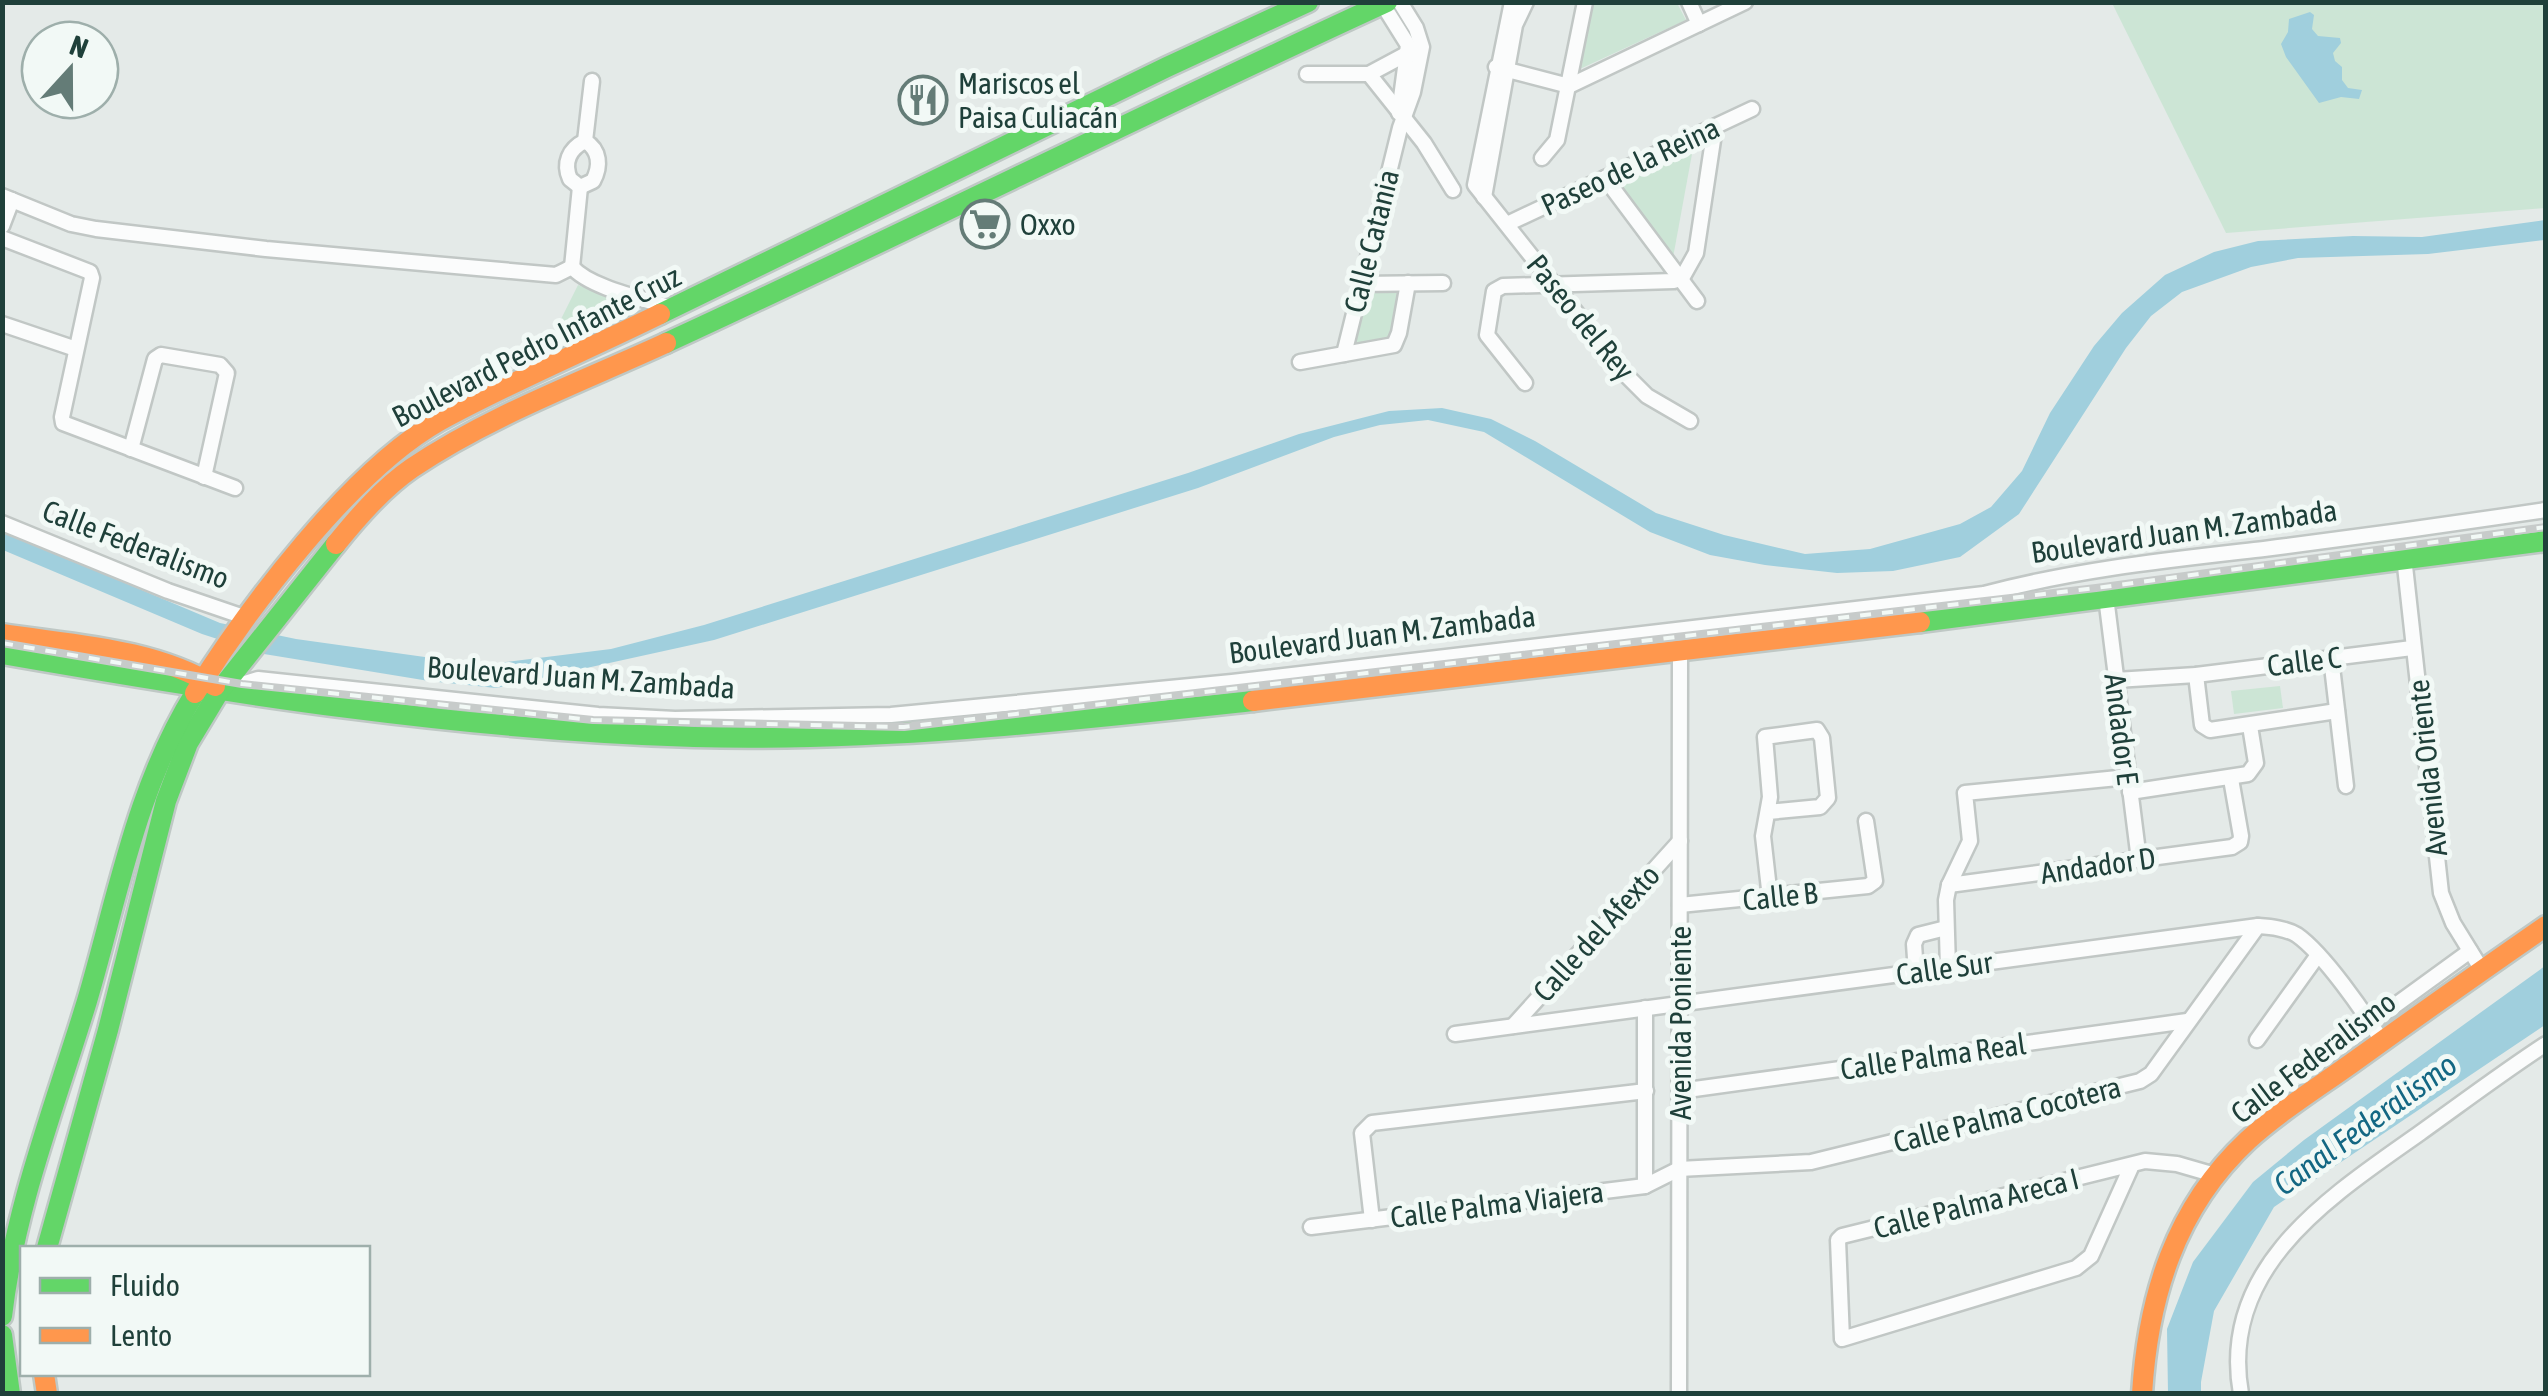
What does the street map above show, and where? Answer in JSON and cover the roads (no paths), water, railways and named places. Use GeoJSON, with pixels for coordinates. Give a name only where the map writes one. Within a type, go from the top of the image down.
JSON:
{"type":"FeatureCollection","features":[{"type":"Feature","properties":{"kind":"main road","name":"Boulevard Pedro Infante Cruz"},"geometry":{"type":"LineString","coordinates":[[2,1316],[9,1256],[22,1198],[78,1029],[124,859],[165,744],[207,685],[242,660],[383,491],[428,456],[478,430],[905,232],[1201,86],[1388,3]]}},
{"type":"Feature","properties":{"kind":"main road","name":"Boulevard Pedro Infante Cruz"},"geometry":{"type":"LineString","coordinates":[[48,1246],[166,802],[207,685],[219,656],[327,516],[397,449],[453,415],[1303,4]]}},
{"type":"Feature","properties":{"kind":"main road","name":"Boulevard Juan M. Zambada"},"geometry":{"type":"LineString","coordinates":[[2,654],[414,718],[601,734],[735,738],[871,736],[1098,718],[1680,652],[2404,556],[2546,541]]}},
{"type":"Feature","properties":{"kind":"main road","name":"Boulevard Juan M. Zambada"},"geometry":{"type":"LineString","coordinates":[[2,634],[192,670],[207,685]]}},
{"type":"Feature","properties":{"kind":"main road","name":"Calle Federalismo"},"geometry":{"type":"LineString","coordinates":[[2142,1394],[2153,1294],[2177,1234],[2215,1175],[2266,1125],[2377,1032],[2482,970],[2546,926]]}},
{"type":"Feature","properties":{"kind":"main road"},"geometry":{"type":"LineString","coordinates":[[2,1335],[10,1394]]}},
{"type":"Feature","properties":{"kind":"street","name":"Paseo del Rey"},"geometry":{"type":"LineString","coordinates":[[1512,2],[1484,198],[1636,387],[1690,422]]}},
{"type":"Feature","properties":{"kind":"street","name":"Paseo del Rey"},"geometry":{"type":"LineString","coordinates":[[1501,68],[1526,2]]}},
{"type":"Feature","properties":{"kind":"street"},"geometry":{"type":"LineString","coordinates":[[1542,158],[1557,140],[1585,2]]}},
{"type":"Feature","properties":{"kind":"street"},"geometry":{"type":"LineString","coordinates":[[1689,2],[1699,24]]}},
{"type":"Feature","properties":{"kind":"street"},"geometry":{"type":"LineString","coordinates":[[1501,68],[1569,86],[1744,2]]}},
{"type":"Feature","properties":{"kind":"street"},"geometry":{"type":"LineString","coordinates":[[1308,74],[1369,74],[1415,50],[1388,3]]}},
{"type":"Feature","properties":{"kind":"street","name":"Calle Catania"},"geometry":{"type":"LineString","coordinates":[[1344,354],[1415,50]]}},
{"type":"Feature","properties":{"kind":"street"},"geometry":{"type":"LineString","coordinates":[[1369,74],[1401,120],[1424,143],[1453,190]]}},
{"type":"Feature","properties":{"kind":"street"},"geometry":{"type":"LineString","coordinates":[[580,186],[570,179],[566,165],[573,148],[584,141],[592,81]]}},
{"type":"Feature","properties":{"kind":"street","name":"Paseo de la Reina"},"geometry":{"type":"LineString","coordinates":[[1507,224],[1752,109]]}},
{"type":"Feature","properties":{"kind":"street"},"geometry":{"type":"LineString","coordinates":[[1682,278],[1696,253],[1714,126]]}},
{"type":"Feature","properties":{"kind":"street"},"geometry":{"type":"LineString","coordinates":[[580,186],[593,180],[598,165],[595,151],[584,141]]}},
{"type":"Feature","properties":{"kind":"street"},"geometry":{"type":"LineString","coordinates":[[1605,178],[1698,301]]}},
{"type":"Feature","properties":{"kind":"street"},"geometry":{"type":"LineString","coordinates":[[580,186],[572,267],[576,273],[675,308]]}},
{"type":"Feature","properties":{"kind":"street"},"geometry":{"type":"LineString","coordinates":[[2,226],[7,198],[71,224],[96,229],[556,275],[572,267]]}},
{"type":"Feature","properties":{"kind":"street"},"geometry":{"type":"LineString","coordinates":[[2,238],[90,272],[92,278],[63,423],[235,488]]}},
{"type":"Feature","properties":{"kind":"street"},"geometry":{"type":"LineString","coordinates":[[1525,383],[1487,335],[1492,295],[1503,286],[1682,278]]}},
{"type":"Feature","properties":{"kind":"street"},"geometry":{"type":"LineString","coordinates":[[1360,284],[1444,283]]}},
{"type":"Feature","properties":{"kind":"street"},"geometry":{"type":"LineString","coordinates":[[1300,362],[1390,348],[1396,343],[1408,284]]}},
{"type":"Feature","properties":{"kind":"street"},"geometry":{"type":"LineString","coordinates":[[2,324],[76,349]]}},
{"type":"Feature","properties":{"kind":"street"},"geometry":{"type":"LineString","coordinates":[[131,449],[155,359],[162,355],[220,365],[227,372],[204,476]]}},
{"type":"Feature","properties":{"kind":"street","name":"Boulevard Juan M. Zambada"},"geometry":{"type":"LineString","coordinates":[[207,685],[258,680],[675,719],[917,714],[1232,682],[1984,594],[2103,567],[2546,510]]}},
{"type":"Feature","properties":{"kind":"street","name":"Calle Federalismo"},"geometry":{"type":"LineString","coordinates":[[2,523],[245,621]]}},
{"type":"Feature","properties":{"kind":"street","name":"Avenida Oriente"},"geometry":{"type":"LineString","coordinates":[[2404,556],[2442,893],[2453,923],[2482,970]]}},
{"type":"Feature","properties":{"kind":"street","name":"Andador E"},"geometry":{"type":"LineString","coordinates":[[2106,597],[2139,860]]}},
{"type":"Feature","properties":{"kind":"street","name":"Calle C"},"geometry":{"type":"LineString","coordinates":[[2116,680],[2412,648]]}},
{"type":"Feature","properties":{"kind":"street","name":"Avenida Poniente"},"geometry":{"type":"LineString","coordinates":[[1679,1394],[1680,652]]}},
{"type":"Feature","properties":{"kind":"street"},"geometry":{"type":"LineString","coordinates":[[2331,658],[2346,786]]}},
{"type":"Feature","properties":{"kind":"street"},"geometry":{"type":"LineString","coordinates":[[2196,674],[2204,728],[2219,731],[2337,712]]}},
{"type":"Feature","properties":{"kind":"street"},"geometry":{"type":"LineString","coordinates":[[1948,968],[1949,886],[1970,840],[1965,792],[2230,779],[2248,774],[2256,763],[2250,726]]}},
{"type":"Feature","properties":{"kind":"street"},"geometry":{"type":"LineString","coordinates":[[1768,812],[1820,806],[1828,798],[1822,738],[1817,730],[1768,735],[1765,740],[1768,812],[1763,836],[1770,898]]}},
{"type":"Feature","properties":{"kind":"street","name":"Andador D"},"geometry":{"type":"LineString","coordinates":[[1949,886],[2232,848],[2241,836],[2230,779]]}},
{"type":"Feature","properties":{"kind":"street","name":"Calle B"},"geometry":{"type":"LineString","coordinates":[[1680,905],[1868,886],[1875,877],[1866,821]]}},
{"type":"Feature","properties":{"kind":"street","name":"Calle del Afexto"},"geometry":{"type":"LineString","coordinates":[[1512,1026],[1680,841]]}},
{"type":"Feature","properties":{"kind":"street","name":"Calle Sur"},"geometry":{"type":"LineString","coordinates":[[1455,1034],[2258,926],[2274,927],[2297,936],[2318,955],[2377,1032]]}},
{"type":"Feature","properties":{"kind":"street","name":"Calle Palma Cocotera"},"geometry":{"type":"LineString","coordinates":[[1680,1170],[1811,1162],[2140,1081],[2152,1074],[2258,926]]}},
{"type":"Feature","properties":{"kind":"street"},"geometry":{"type":"LineString","coordinates":[[1916,972],[1914,944],[1918,935],[1946,928]]}},
{"type":"Feature","properties":{"kind":"street"},"geometry":{"type":"LineString","coordinates":[[2377,1032],[2470,951]]}},
{"type":"Feature","properties":{"kind":"street"},"geometry":{"type":"LineString","coordinates":[[2256,1040],[2318,955]]}},
{"type":"Feature","properties":{"kind":"street"},"geometry":{"type":"LineString","coordinates":[[1645,1186],[1646,1008]]}},
{"type":"Feature","properties":{"kind":"street","name":"Calle Palma Real"},"geometry":{"type":"LineString","coordinates":[[1680,1091],[2187,1021]]}},
{"type":"Feature","properties":{"kind":"street"},"geometry":{"type":"LineString","coordinates":[[2242,1394],[2238,1359],[2242,1324],[2254,1288],[2279,1250],[2312,1214],[2367,1171],[2546,1044]]}},
{"type":"Feature","properties":{"kind":"street"},"geometry":{"type":"LineString","coordinates":[[1372,1220],[1362,1133],[1372,1122],[1646,1090]]}},
{"type":"Feature","properties":{"kind":"street","name":"Calle Palma Areca I"},"geometry":{"type":"LineString","coordinates":[[2132,1165],[2091,1256],[2076,1268],[1844,1340],[1841,1337],[1838,1238],[2132,1165],[2159,1161],[2215,1175]]}},
{"type":"Feature","properties":{"kind":"street","name":"Calle Palma Viajera"},"geometry":{"type":"LineString","coordinates":[[1311,1227],[1645,1186],[1680,1170]]}},
{"type":"Feature","properties":{"kind":"water"},"geometry":{"type":"Polygon","coordinates":[[[2310,12],[2314,15],[2312,29],[2318,36],[2340,38],[2341,43],[2333,53],[2335,61],[2342,67],[2342,80],[2348,88],[2362,90],[2359,99],[2341,97],[2319,103],[2286,57],[2281,44],[2288,32],[2289,19],[2310,12]]]}},
{"type":"Feature","properties":{"kind":"water"},"geometry":{"type":"Polygon","coordinates":[[[2545,220],[2545,240],[2428,254],[2298,258],[2251,267],[2182,292],[2151,316],[2126,348],[2019,514],[1960,557],[1893,571],[1837,573],[1710,555],[1650,532],[1484,432],[1428,420],[1380,425],[1334,437],[1198,488],[714,640],[496,688],[264,654],[202,634],[3,550],[2,531],[220,623],[296,639],[482,665],[611,649],[704,625],[1188,473],[1299,434],[1389,411],[1442,408],[1491,419],[1656,513],[1724,535],[1805,554],[1870,549],[1960,524],[1991,507],[2022,471],[2050,413],[2094,346],[2122,313],[2165,275],[2214,252],[2258,241],[2422,237],[2545,220]]]}},
{"type":"Feature","properties":{"kind":"water","name":"Canal Federalismo"},"geometry":{"type":"Polygon","coordinates":[[[2545,966],[2545,1025],[2274,1207],[2214,1311],[2201,1393],[2168,1393],[2167,1329],[2193,1262],[2253,1182],[2304,1140],[2545,966]]]}},
{"type":"Feature","properties":{"kind":"railway"},"geometry":{"type":"LineString","coordinates":[[2,643],[242,684],[593,720],[904,727],[2096,588],[2546,527]]}},
{"type":"Feature","properties":{"kind":"place","name":"Mariscos el Paisa Culiacán"},"geometry":{"type":"Point","coordinates":[923,100]}},
{"type":"Feature","properties":{"kind":"place","name":"Oxxo"},"geometry":{"type":"Point","coordinates":[985,224]}}]}
